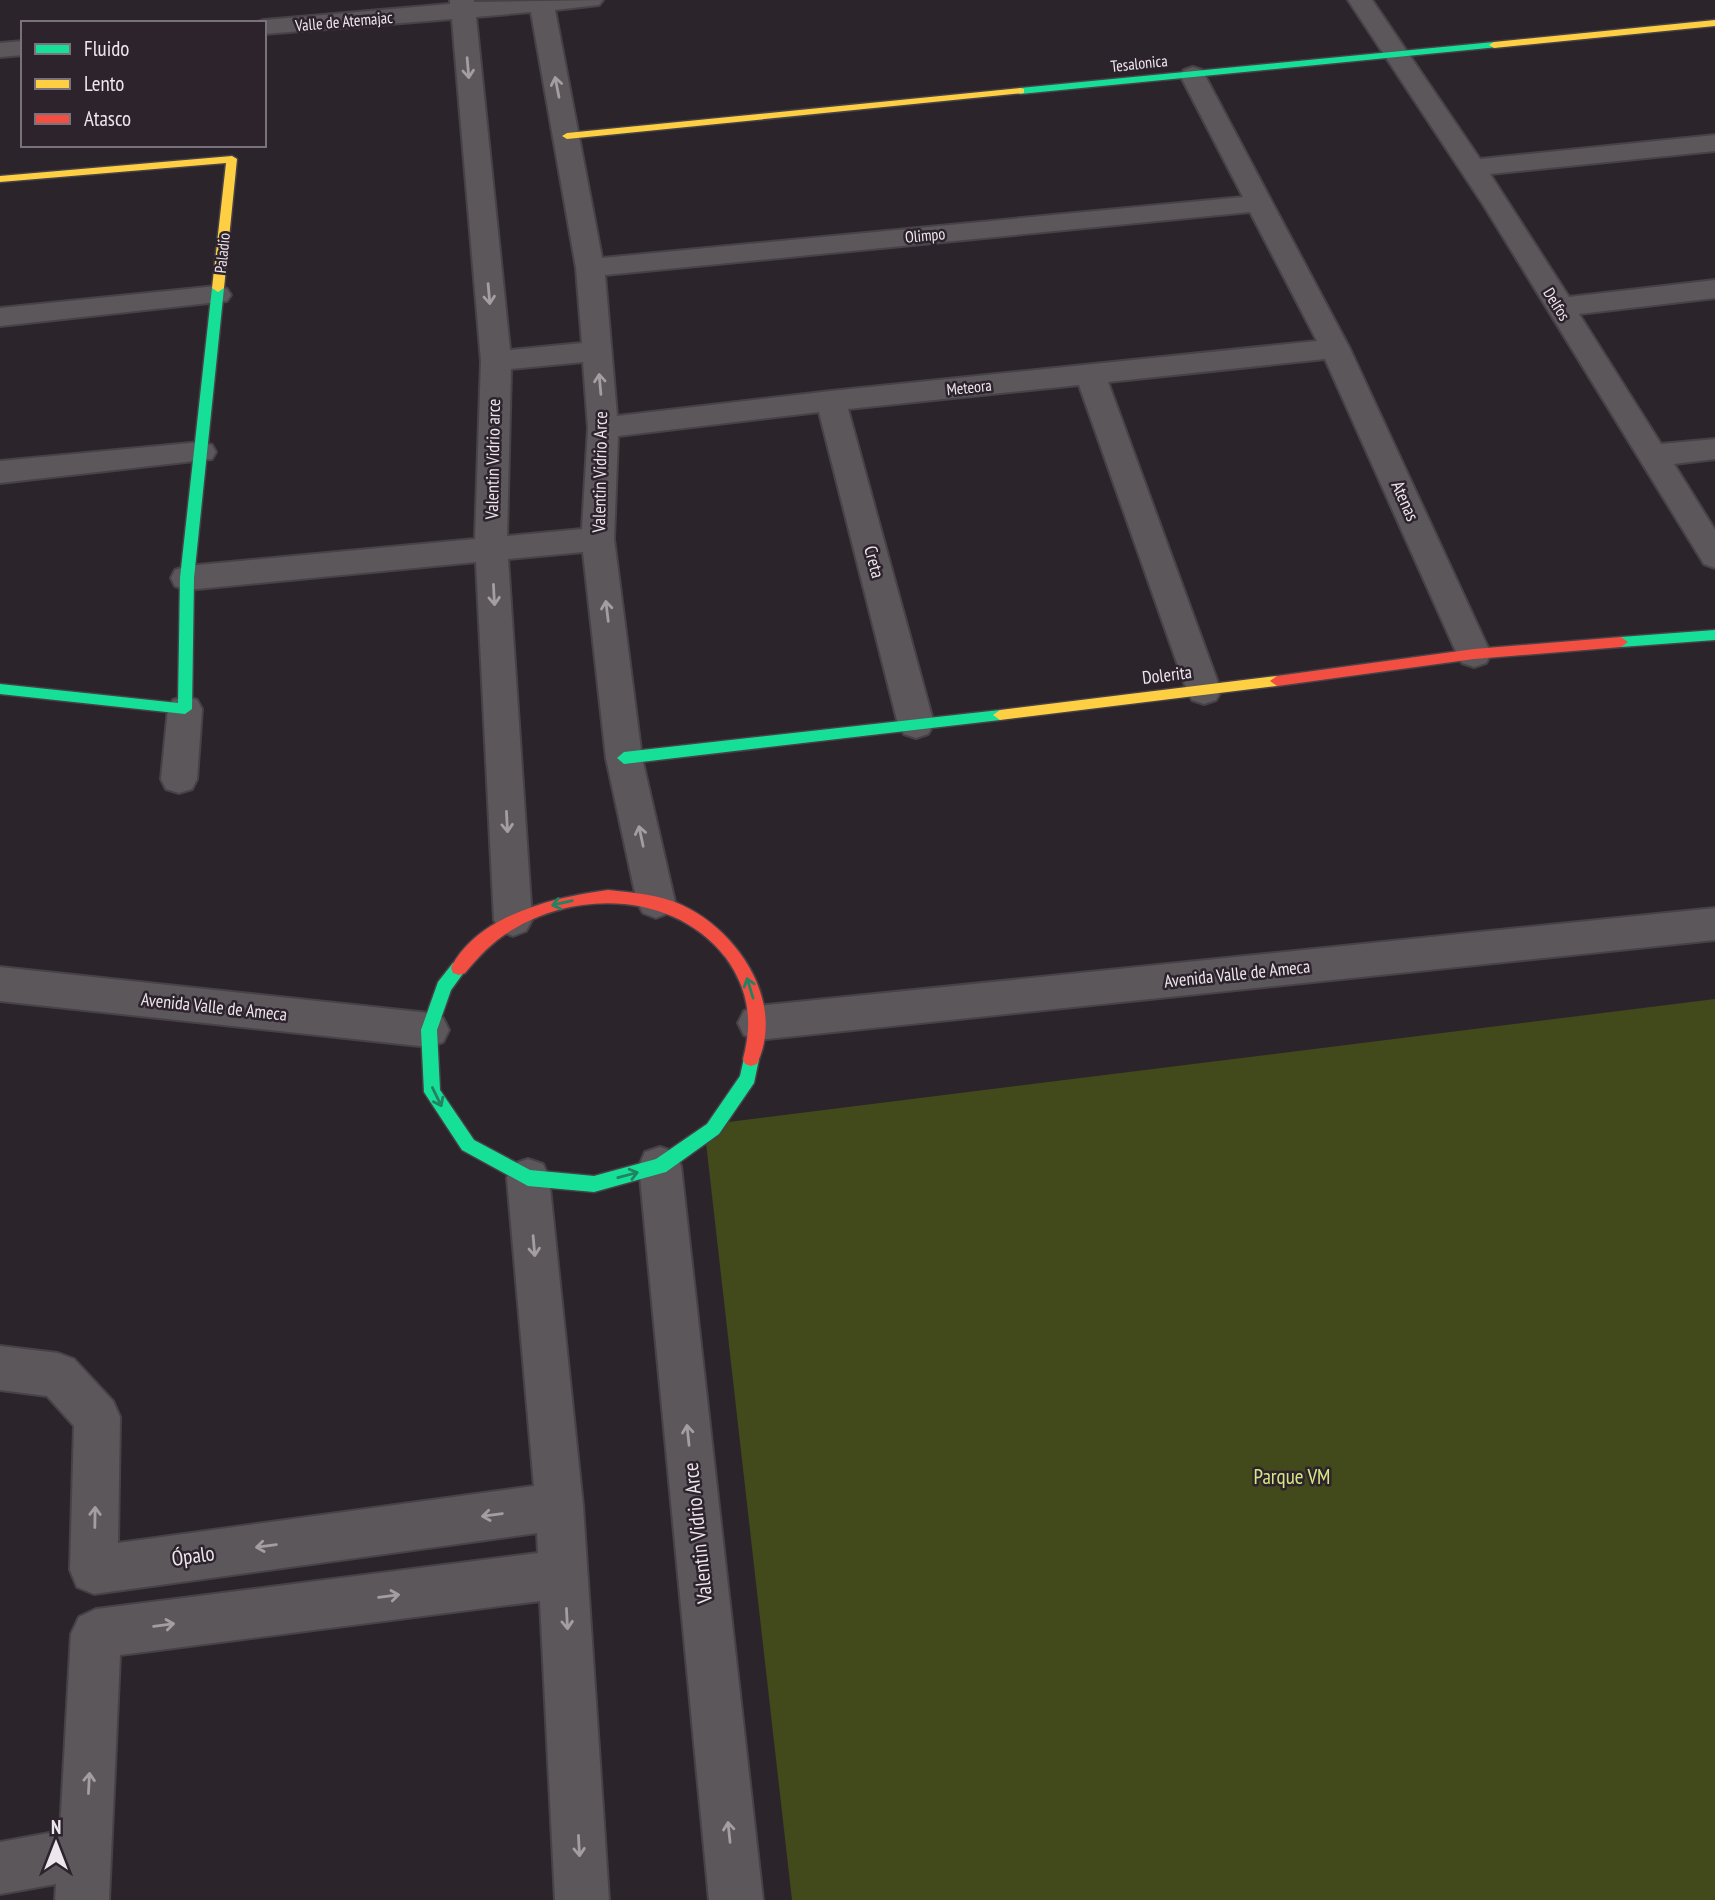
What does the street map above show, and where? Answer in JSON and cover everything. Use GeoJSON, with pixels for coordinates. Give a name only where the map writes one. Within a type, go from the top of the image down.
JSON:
{"type":"FeatureCollection","features":[{"type":"Feature","properties":{"kind":"street","name":"Valle de Atemajac"},"geometry":{"type":"LineString","coordinates":[[266,27],[462,5],[591,0]]}},
{"type":"Feature","properties":{"kind":"street","name":"Delfos"},"geometry":{"type":"LineString","coordinates":[[1360,0],[1397,53],[1715,556]]}},
{"type":"Feature","properties":{"kind":"street","name":"Valentin Vidrio Arce"},"geometry":{"type":"LineString","coordinates":[[542,2],[590,268],[603,428],[598,539],[624,758],[656,902]]}},
{"type":"Feature","properties":{"kind":"street","name":"Valentin Vidrio arce"},"geometry":{"type":"LineString","coordinates":[[462,5],[495,361],[491,548],[513,920]]}},
{"type":"Feature","properties":{"kind":"street","name":"Tesalonica"},"geometry":{"type":"LineString","coordinates":[[567,135],[1397,53],[1713,26]]}},
{"type":"Feature","properties":{"kind":"street"},"geometry":{"type":"LineString","coordinates":[[0,50],[21,48]]}},
{"type":"Feature","properties":{"kind":"street","name":"Atenas"},"geometry":{"type":"LineString","coordinates":[[1193,75],[1335,349],[1474,654]]}},
{"type":"Feature","properties":{"kind":"street"},"geometry":{"type":"LineString","coordinates":[[1470,168],[1715,143]]}},
{"type":"Feature","properties":{"kind":"street","name":"Paladio"},"geometry":{"type":"LineString","coordinates":[[0,179],[233,152],[187,578],[185,709]]}},
{"type":"Feature","properties":{"kind":"street","name":"Olimpo"},"geometry":{"type":"LineString","coordinates":[[590,268],[1260,203]]}},
{"type":"Feature","properties":{"kind":"street"},"geometry":{"type":"LineString","coordinates":[[1559,307],[1715,289]]}},
{"type":"Feature","properties":{"kind":"street"},"geometry":{"type":"LineString","coordinates":[[0,317],[217,295]]}},
{"type":"Feature","properties":{"kind":"street","name":"Meteora"},"geometry":{"type":"LineString","coordinates":[[603,428],[831,401],[1335,349]]}},
{"type":"Feature","properties":{"kind":"street"},"geometry":{"type":"LineString","coordinates":[[495,361],[597,351]]}},
{"type":"Feature","properties":{"kind":"street"},"geometry":{"type":"LineString","coordinates":[[1090,374],[1204,691]]}},
{"type":"Feature","properties":{"kind":"street","name":"Creta"},"geometry":{"type":"LineString","coordinates":[[831,401],[916,724]]}},
{"type":"Feature","properties":{"kind":"street"},"geometry":{"type":"LineString","coordinates":[[1652,456],[1715,449]]}},
{"type":"Feature","properties":{"kind":"street"},"geometry":{"type":"LineString","coordinates":[[0,472],[201,452]]}},
{"type":"Feature","properties":{"kind":"street"},"geometry":{"type":"LineString","coordinates":[[187,578],[598,539]]}},
{"type":"Feature","properties":{"kind":"street","name":"Dolerita"},"geometry":{"type":"LineString","coordinates":[[624,758],[1204,691],[1474,654],[1715,635]]}},
{"type":"Feature","properties":{"kind":"street"},"geometry":{"type":"LineString","coordinates":[[0,689],[185,709],[179,779]]}},
{"type":"Feature","properties":{"kind":"street"},"geometry":{"type":"LineString","coordinates":[[608,896],[656,902],[696,920],[728,947],[750,983],[758,1023],[748,1078],[713,1129],[660,1166],[594,1184],[528,1178],[468,1145],[432,1093],[429,1030],[444,987],[474,949],[513,920],[572,900],[608,896]]}},
{"type":"Feature","properties":{"kind":"street","name":"Avenida Valle de Ameca"},"geometry":{"type":"LineString","coordinates":[[758,1023],[1715,924]]}},
{"type":"Feature","properties":{"kind":"street","name":"Avenida Valle de Ameca"},"geometry":{"type":"LineString","coordinates":[[0,984],[429,1030]]}},
{"type":"Feature","properties":{"kind":"street","name":"Valentin Vidrio Arce"},"geometry":{"type":"LineString","coordinates":[[660,1166],[736,1900]]}},
{"type":"Feature","properties":{"kind":"street"},"geometry":{"type":"LineString","coordinates":[[528,1178],[559,1506],[582,1900]]}},
{"type":"Feature","properties":{"kind":"street","name":"Ópalo"},"geometry":{"type":"LineString","coordinates":[[0,1368],[58,1375],[97,1417],[94,1570],[559,1506]]}},
{"type":"Feature","properties":{"kind":"street"},"geometry":{"type":"LineString","coordinates":[[0,1868],[84,1876],[96,1634],[564,1573]]}},
{"type":"Feature","properties":{"kind":"green space","name":"Parque VM"},"geometry":{"type":"Polygon","coordinates":[[[1715,999],[1715,1900],[792,1900],[704,1125],[1715,999]]]}},
{"type":"Feature","properties":{"kind":"traffic: fast"},"geometry":{"type":"LineString","coordinates":[[1020,91],[1494,45]]}},
{"type":"Feature","properties":{"kind":"traffic: fast"},"geometry":{"type":"LineString","coordinates":[[0,689],[185,709],[187,578],[218,288]]}},
{"type":"Feature","properties":{"kind":"traffic: fast"},"geometry":{"type":"LineString","coordinates":[[1621,642],[1715,635]]}},
{"type":"Feature","properties":{"kind":"traffic: fast"},"geometry":{"type":"LineString","coordinates":[[624,758],[1000,715]]}},
{"type":"Feature","properties":{"kind":"traffic: fast"},"geometry":{"type":"LineString","coordinates":[[459,968],[444,987],[429,1030],[432,1092],[468,1145],[528,1178],[594,1184],[660,1166],[713,1129],[748,1078],[751,1059]]}},
{"type":"Feature","properties":{"kind":"traffic: slow"},"geometry":{"type":"LineString","coordinates":[[1494,45],[1715,23]]}},
{"type":"Feature","properties":{"kind":"traffic: slow"},"geometry":{"type":"LineString","coordinates":[[567,136],[1020,91]]}},
{"type":"Feature","properties":{"kind":"traffic: slow"},"geometry":{"type":"LineString","coordinates":[[0,179],[232,159],[218,288]]}},
{"type":"Feature","properties":{"kind":"traffic: slow"},"geometry":{"type":"LineString","coordinates":[[1000,715],[1277,681]]}},
{"type":"Feature","properties":{"kind":"traffic: jam"},"geometry":{"type":"LineString","coordinates":[[1277,681],[1474,654],[1621,642]]}},
{"type":"Feature","properties":{"kind":"traffic: jam"},"geometry":{"type":"LineString","coordinates":[[608,896],[656,902],[675,909],[694,919],[726,946],[748,981],[755,1001],[758,1027],[751,1059]]}},
{"type":"Feature","properties":{"kind":"traffic: jam"},"geometry":{"type":"LineString","coordinates":[[459,968],[475,950],[508,924],[564,903],[608,896]]}}]}
